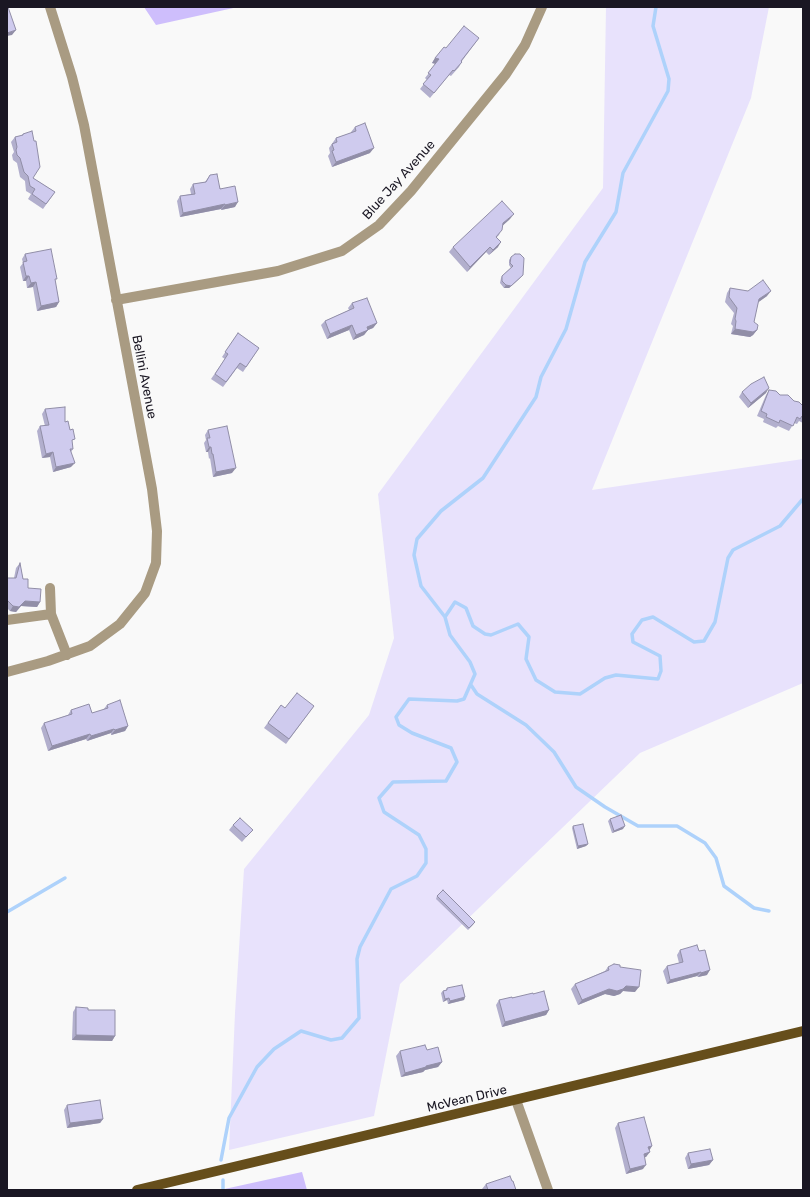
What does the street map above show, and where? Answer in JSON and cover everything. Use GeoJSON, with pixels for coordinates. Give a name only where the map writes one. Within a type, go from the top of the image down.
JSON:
{"type":"FeatureCollection","features":[{"type":"Feature","properties":{"kind":"main road","name":"McVean Drive"},"geometry":{"type":"LineString","coordinates":[[137,1190],[803,1032]]}},
{"type":"Feature","properties":{"kind":"street","name":"Bellini Avenue"},"geometry":{"type":"LineString","coordinates":[[7,672],[90,646],[120,624],[145,593],[156,563],[156,531],[152,489],[84,125],[72,77],[50,7]]}},
{"type":"Feature","properties":{"kind":"street","name":"Blue Jay Avenue"},"geometry":{"type":"LineString","coordinates":[[116,300],[278,271],[342,251],[379,226],[411,191],[506,74],[525,45],[542,7]]}},
{"type":"Feature","properties":{"kind":"street"},"geometry":{"type":"LineString","coordinates":[[50,588],[51,614],[67,654]]}},
{"type":"Feature","properties":{"kind":"street"},"geometry":{"type":"LineString","coordinates":[[7,620],[51,614]]}},
{"type":"Feature","properties":{"kind":"street"},"geometry":{"type":"LineString","coordinates":[[516,1100],[548,1190]]}},
{"type":"Feature","properties":{"kind":"shaded area"},"geometry":{"type":"Polygon","coordinates":[[[144,7],[238,7],[156,25],[144,7]]]}},
{"type":"Feature","properties":{"kind":"shaded area"},"geometry":{"type":"Polygon","coordinates":[[[606,7],[769,7],[751,98],[592,490],[803,459],[803,683],[640,753],[400,984],[374,1116],[229,1150],[235,1013],[244,869],[369,715],[394,638],[378,494],[603,188],[606,7]]]}},
{"type":"Feature","properties":{"kind":"shaded area"},"geometry":{"type":"Polygon","coordinates":[[[302,1172],[307,1190],[220,1190],[302,1172]]]}},
{"type":"Feature","properties":{"kind":"building"},"geometry":{"type":"Polygon","coordinates":[[[7,7],[16,30],[7,33],[7,7]]]}},
{"type":"Feature","properties":{"kind":"building"},"geometry":{"type":"Polygon","coordinates":[[[464,26],[479,38],[461,61],[462,62],[454,71],[453,70],[434,93],[423,84],[431,75],[428,73],[439,59],[435,58],[444,47],[446,48],[464,26]]]}},
{"type":"Feature","properties":{"kind":"building"},"geometry":{"type":"Polygon","coordinates":[[[365,123],[374,148],[336,162],[332,151],[334,150],[332,144],[337,142],[336,138],[356,131],[355,127],[365,123]]]}},
{"type":"Feature","properties":{"kind":"building"},"geometry":{"type":"Polygon","coordinates":[[[32,131],[34,141],[36,141],[40,167],[33,178],[55,192],[46,204],[32,194],[35,189],[30,186],[28,176],[24,172],[16,150],[17,147],[15,137],[32,131]]]}},
{"type":"Feature","properties":{"kind":"building"},"geometry":{"type":"Polygon","coordinates":[[[217,174],[220,189],[235,186],[238,202],[183,213],[180,196],[195,194],[193,184],[206,182],[210,175],[217,174]]]}},
{"type":"Feature","properties":{"kind":"building"},"geometry":{"type":"Polygon","coordinates":[[[502,201],[514,214],[503,223],[502,230],[496,237],[501,242],[493,250],[490,247],[470,267],[453,247],[502,201]]]}},
{"type":"Feature","properties":{"kind":"building"},"geometry":{"type":"Polygon","coordinates":[[[51,249],[57,279],[55,279],[59,302],[41,306],[36,282],[31,283],[29,276],[26,276],[23,262],[27,261],[25,254],[51,249]]]}},
{"type":"Feature","properties":{"kind":"building"},"geometry":{"type":"Polygon","coordinates":[[[515,254],[520,254],[524,258],[523,275],[511,286],[506,285],[502,281],[502,276],[513,266],[510,263],[511,257],[515,254]]]}},
{"type":"Feature","properties":{"kind":"building"},"geometry":{"type":"Polygon","coordinates":[[[763,280],[771,291],[759,299],[754,322],[758,325],[757,330],[753,332],[735,329],[737,308],[729,297],[730,288],[748,291],[763,280]]]}},
{"type":"Feature","properties":{"kind":"building"},"geometry":{"type":"Polygon","coordinates":[[[367,298],[377,323],[367,327],[368,330],[356,335],[352,325],[330,334],[325,321],[354,308],[352,303],[367,298]]]}},
{"type":"Feature","properties":{"kind":"building"},"geometry":{"type":"Polygon","coordinates":[[[238,333],[259,348],[246,367],[240,363],[226,382],[215,374],[228,354],[225,352],[238,333]]]}},
{"type":"Feature","properties":{"kind":"building"},"geometry":{"type":"Polygon","coordinates":[[[764,377],[769,388],[751,403],[742,392],[751,384],[764,377]]]}},
{"type":"Feature","properties":{"kind":"building"},"geometry":{"type":"Polygon","coordinates":[[[769,390],[776,391],[780,395],[788,395],[794,401],[799,402],[803,406],[803,416],[800,419],[797,417],[793,426],[780,420],[779,423],[766,417],[767,414],[761,411],[769,390]]]}},
{"type":"Feature","properties":{"kind":"building"},"geometry":{"type":"Polygon","coordinates":[[[65,407],[65,422],[68,421],[70,430],[73,429],[75,439],[72,440],[73,449],[70,449],[75,463],[56,467],[53,452],[46,454],[40,426],[49,425],[45,409],[65,407]]]}},
{"type":"Feature","properties":{"kind":"building"},"geometry":{"type":"Polygon","coordinates":[[[227,426],[236,468],[216,472],[213,454],[211,447],[209,447],[207,438],[210,438],[208,430],[227,426]]]}},
{"type":"Feature","properties":{"kind":"building"},"geometry":{"type":"Polygon","coordinates":[[[20,563],[23,579],[28,579],[28,588],[41,589],[40,602],[25,601],[19,607],[13,606],[7,601],[7,578],[16,578],[20,563]]]}},
{"type":"Feature","properties":{"kind":"building"},"geometry":{"type":"Polygon","coordinates":[[[297,693],[314,706],[289,739],[268,723],[281,705],[285,708],[297,693]]]}},
{"type":"Feature","properties":{"kind":"building"},"geometry":{"type":"Polygon","coordinates":[[[120,700],[128,726],[91,736],[90,734],[52,746],[44,723],[72,714],[71,710],[89,704],[92,713],[108,708],[107,705],[120,700]]]}},
{"type":"Feature","properties":{"kind":"building"},"geometry":{"type":"Polygon","coordinates":[[[621,815],[625,826],[614,831],[610,819],[621,815]]]}},
{"type":"Feature","properties":{"kind":"building"},"geometry":{"type":"Polygon","coordinates":[[[240,818],[253,830],[246,837],[233,825],[240,818]]]}},
{"type":"Feature","properties":{"kind":"building"},"geometry":{"type":"Polygon","coordinates":[[[583,824],[588,844],[578,846],[573,826],[583,824]]]}},
{"type":"Feature","properties":{"kind":"building"},"geometry":{"type":"Polygon","coordinates":[[[443,890],[475,922],[469,928],[437,896],[443,890]]]}},
{"type":"Feature","properties":{"kind":"building"},"geometry":{"type":"Polygon","coordinates":[[[697,945],[699,951],[705,950],[710,970],[670,980],[667,966],[683,962],[680,950],[697,945]]]}},
{"type":"Feature","properties":{"kind":"building"},"geometry":{"type":"Polygon","coordinates":[[[614,964],[620,965],[620,967],[641,970],[639,987],[626,986],[617,991],[609,989],[582,1000],[575,984],[609,970],[608,967],[614,964]]]}},
{"type":"Feature","properties":{"kind":"building"},"geometry":{"type":"Polygon","coordinates":[[[462,985],[465,997],[450,1001],[449,998],[445,999],[443,991],[447,990],[447,988],[462,985]]]}},
{"type":"Feature","properties":{"kind":"building"},"geometry":{"type":"Polygon","coordinates":[[[544,991],[549,1010],[505,1022],[499,1000],[544,991]]]}},
{"type":"Feature","properties":{"kind":"building"},"geometry":{"type":"Polygon","coordinates":[[[76,1007],[88,1008],[88,1010],[115,1010],[115,1036],[76,1035],[76,1007]]]}},
{"type":"Feature","properties":{"kind":"building"},"geometry":{"type":"Polygon","coordinates":[[[425,1045],[427,1050],[438,1047],[442,1062],[405,1073],[400,1051],[425,1045]]]}},
{"type":"Feature","properties":{"kind":"building"},"geometry":{"type":"Polygon","coordinates":[[[100,1100],[103,1119],[70,1123],[67,1105],[100,1100]]]}},
{"type":"Feature","properties":{"kind":"building"},"geometry":{"type":"Polygon","coordinates":[[[644,1117],[652,1146],[648,1147],[650,1152],[644,1154],[646,1165],[630,1169],[618,1123],[644,1117]]]}},
{"type":"Feature","properties":{"kind":"building"},"geometry":{"type":"Polygon","coordinates":[[[710,1149],[713,1160],[691,1164],[688,1153],[710,1149]]]}},
{"type":"Feature","properties":{"kind":"building"},"geometry":{"type":"Polygon","coordinates":[[[510,1176],[516,1190],[488,1190],[486,1184],[510,1176]]]}},
{"type":"Feature","properties":{"kind":"waterway"},"geometry":{"type":"LineString","coordinates":[[221,1160],[229,1118],[257,1067],[274,1049],[301,1031],[331,1040],[342,1038],[359,1018],[357,959],[360,947],[391,889],[417,876],[426,863],[426,849],[419,835],[384,812],[379,798],[393,782],[446,781],[457,762],[451,748],[412,733],[399,725],[396,717],[409,699],[457,701],[464,699],[475,674],[470,662],[450,635],[445,617],[421,586],[414,555],[417,539],[441,511],[483,478],[536,397],[541,377],[566,329],[585,262],[616,212],[623,173],[668,91],[669,79],[653,26],[656,7]]}},
{"type":"Feature","properties":{"kind":"waterway"},"geometry":{"type":"LineString","coordinates":[[445,617],[455,602],[466,608],[473,626],[485,634],[491,635],[518,624],[529,637],[526,659],[536,680],[555,692],[580,694],[605,678],[616,675],[658,679],[661,671],[660,656],[633,642],[632,634],[642,620],[653,617],[694,642],[704,641],[715,622],[728,558],[733,550],[780,526],[803,500]]}},
{"type":"Feature","properties":{"kind":"waterway"},"geometry":{"type":"LineString","coordinates":[[471,685],[477,694],[526,725],[554,752],[576,787],[605,807],[638,826],[677,826],[705,843],[716,858],[724,886],[754,908],[769,911]]}},
{"type":"Feature","properties":{"kind":"waterway"},"geometry":{"type":"LineString","coordinates":[[7,912],[65,878]]}},
{"type":"Feature","properties":{"kind":"waterway"},"geometry":{"type":"LineString","coordinates":[[223,1180],[223,1190]]}}]}
